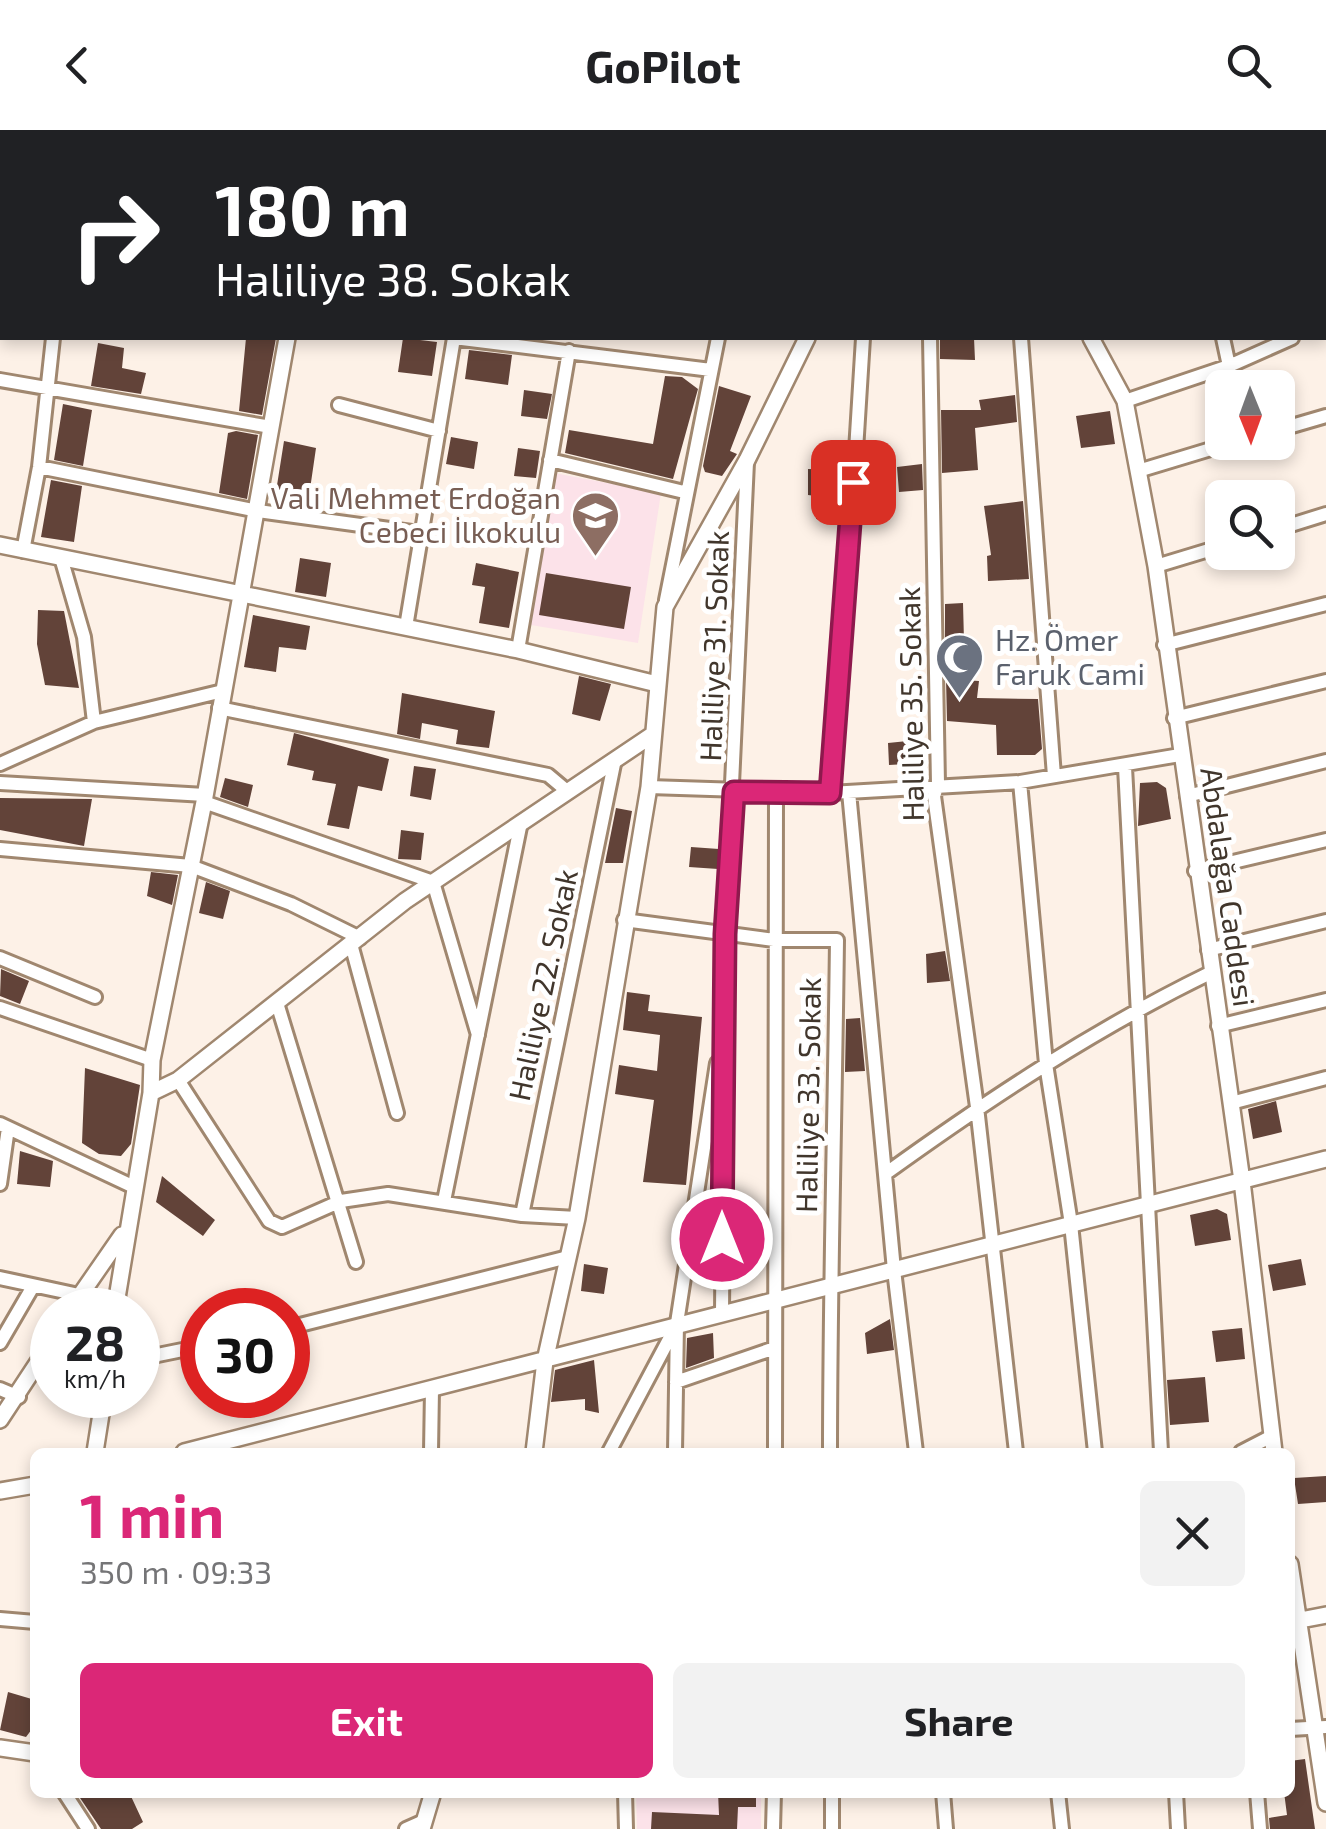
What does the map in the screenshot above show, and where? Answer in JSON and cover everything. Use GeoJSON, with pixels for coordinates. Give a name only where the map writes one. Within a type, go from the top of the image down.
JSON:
{"type":"FeatureCollection","features":[{"type":"Feature","properties":{"kind":"street"},"geometry":{"type":"LineString","coordinates":[[23,550],[39,467],[53,340]]}},
{"type":"Feature","properties":{"kind":"street"},"geometry":{"type":"LineString","coordinates":[[118,1288],[124,1232],[151,1093],[152,1060],[205,798],[287,340]]}},
{"type":"Feature","properties":{"kind":"street"},"geometry":{"type":"LineString","coordinates":[[406,628],[454,340]]}},
{"type":"Feature","properties":{"kind":"street"},"geometry":{"type":"LineString","coordinates":[[473,340],[711,370]]}},
{"type":"Feature","properties":{"kind":"street"},"geometry":{"type":"LineString","coordinates":[[534,1448],[545,1361],[578,1218],[624,920],[649,787],[665,608],[684,492],[718,340]]}},
{"type":"Feature","properties":{"kind":"street"},"geometry":{"type":"LineString","coordinates":[[665,608],[747,460],[806,340]]}},
{"type":"Feature","properties":{"kind":"street"},"geometry":{"type":"LineString","coordinates":[[830,793],[845,628],[863,340]]}},
{"type":"Feature","properties":{"kind":"street","name":"Haliliye 35. Sokak"},"geometry":{"type":"LineString","coordinates":[[930,340],[938,784],[934,796],[977,1107],[1016,1448]]}},
{"type":"Feature","properties":{"kind":"street"},"geometry":{"type":"LineString","coordinates":[[1021,340],[1054,776]]}},
{"type":"Feature","properties":{"kind":"street","name":"Abdalağa Caddesi"},"geometry":{"type":"LineString","coordinates":[[1092,340],[1125,401],[1156,566],[1195,872],[1242,1181],[1273,1444]]}},
{"type":"Feature","properties":{"kind":"street"},"geometry":{"type":"LineString","coordinates":[[1223,340],[1229,366]]}},
{"type":"Feature","properties":{"kind":"street"},"geometry":{"type":"LineString","coordinates":[[1125,401],[1229,366],[1288,340]]}},
{"type":"Feature","properties":{"kind":"street"},"geometry":{"type":"LineString","coordinates":[[518,650],[568,350]]}},
{"type":"Feature","properties":{"kind":"street"},"geometry":{"type":"LineString","coordinates":[[0,380],[272,427]]}},
{"type":"Feature","properties":{"kind":"street"},"geometry":{"type":"LineString","coordinates":[[339,405],[439,431]]}},
{"type":"Feature","properties":{"kind":"street"},"geometry":{"type":"LineString","coordinates":[[1295,425],[1326,416]]}},
{"type":"Feature","properties":{"kind":"street"},"geometry":{"type":"LineString","coordinates":[[1138,470],[1205,450]]}},
{"type":"Feature","properties":{"kind":"street"},"geometry":{"type":"LineString","coordinates":[[550,460],[684,492]]}},
{"type":"Feature","properties":{"kind":"street","name":"Haliliye 31. Sokak"},"geometry":{"type":"LineString","coordinates":[[722,1314],[725,934],[747,460]]}},
{"type":"Feature","properties":{"kind":"street"},"geometry":{"type":"LineString","coordinates":[[39,467],[258,511],[419,533]]}},
{"type":"Feature","properties":{"kind":"street"},"geometry":{"type":"LineString","coordinates":[[1295,524],[1326,514]]}},
{"type":"Feature","properties":{"kind":"street"},"geometry":{"type":"LineString","coordinates":[[0,546],[518,650],[657,684]]}},
{"type":"Feature","properties":{"kind":"street"},"geometry":{"type":"LineString","coordinates":[[1156,566],[1205,551]]}},
{"type":"Feature","properties":{"kind":"street"},"geometry":{"type":"LineString","coordinates":[[62,561],[84,638],[94,722]]}},
{"type":"Feature","properties":{"kind":"street"},"geometry":{"type":"LineString","coordinates":[[1164,645],[1326,604]]}},
{"type":"Feature","properties":{"kind":"street"},"geometry":{"type":"LineString","coordinates":[[1174,718],[1326,681]]}},
{"type":"Feature","properties":{"kind":"street"},"geometry":{"type":"LineString","coordinates":[[0,764],[94,722],[224,691]]}},
{"type":"Feature","properties":{"kind":"street"},"geometry":{"type":"LineString","coordinates":[[218,708],[548,775],[567,792]]}},
{"type":"Feature","properties":{"kind":"street"},"geometry":{"type":"LineString","coordinates":[[151,1093],[178,1080],[433,882],[652,736]]}},
{"type":"Feature","properties":{"kind":"street"},"geometry":{"type":"LineString","coordinates":[[649,787],[830,793],[1020,782],[1125,767],[1180,754]]}},
{"type":"Feature","properties":{"kind":"street"},"geometry":{"type":"LineString","coordinates":[[1187,796],[1326,762]]}},
{"type":"Feature","properties":{"kind":"street","name":"Haliliye 22. Sokak"},"geometry":{"type":"LineString","coordinates":[[522,1215],[614,764]]}},
{"type":"Feature","properties":{"kind":"street"},"geometry":{"type":"LineString","coordinates":[[1125,767],[1162,1448]]}},
{"type":"Feature","properties":{"kind":"street"},"geometry":{"type":"LineString","coordinates":[[1020,782],[1046,1064],[1072,1224],[1095,1448]]}},
{"type":"Feature","properties":{"kind":"street"},"geometry":{"type":"LineString","coordinates":[[0,783],[205,798],[433,882]]}},
{"type":"Feature","properties":{"kind":"street"},"geometry":{"type":"LineString","coordinates":[[775,1448],[776,792]]}},
{"type":"Feature","properties":{"kind":"street"},"geometry":{"type":"LineString","coordinates":[[849,792],[894,1270],[916,1448]]}},
{"type":"Feature","properties":{"kind":"street"},"geometry":{"type":"LineString","coordinates":[[444,1200],[521,822]]}},
{"type":"Feature","properties":{"kind":"street"},"geometry":{"type":"LineString","coordinates":[[1195,872],[1326,840]]}},
{"type":"Feature","properties":{"kind":"street"},"geometry":{"type":"LineString","coordinates":[[0,848],[191,866],[291,904],[355,941],[397,1113]]}},
{"type":"Feature","properties":{"kind":"street"},"geometry":{"type":"LineString","coordinates":[[433,882],[478,1036]]}},
{"type":"Feature","properties":{"kind":"street","name":"Haliliye 33. Sokak"},"geometry":{"type":"LineString","coordinates":[[624,920],[774,940],[836,940],[830,1448]]}},
{"type":"Feature","properties":{"kind":"street"},"geometry":{"type":"LineString","coordinates":[[1208,950],[1326,922]]}},
{"type":"Feature","properties":{"kind":"street"},"geometry":{"type":"LineString","coordinates":[[836,940],[863,938]]}},
{"type":"Feature","properties":{"kind":"street"},"geometry":{"type":"LineString","coordinates":[[0,958],[95,997]]}},
{"type":"Feature","properties":{"kind":"street"},"geometry":{"type":"LineString","coordinates":[[885,1174],[977,1107],[1046,1064],[1138,1008],[1210,973]]}},
{"type":"Feature","properties":{"kind":"street"},"geometry":{"type":"LineString","coordinates":[[1218,1026],[1326,1000]]}},
{"type":"Feature","properties":{"kind":"street"},"geometry":{"type":"LineString","coordinates":[[277,1003],[341,1201],[356,1262]]}},
{"type":"Feature","properties":{"kind":"street"},"geometry":{"type":"LineString","coordinates":[[0,1008],[152,1060]]}},
{"type":"Feature","properties":{"kind":"street"},"geometry":{"type":"LineString","coordinates":[[675,1448],[677,1324],[724,1016]]}},
{"type":"Feature","properties":{"kind":"street"},"geometry":{"type":"LineString","coordinates":[[1231,1103],[1326,1078]]}},
{"type":"Feature","properties":{"kind":"street"},"geometry":{"type":"LineString","coordinates":[[178,1080],[269,1221],[282,1226],[341,1201],[388,1194],[522,1215],[578,1218]]}},
{"type":"Feature","properties":{"kind":"street"},"geometry":{"type":"LineString","coordinates":[[0,1184],[4,1126],[132,1186]]}},
{"type":"Feature","properties":{"kind":"street"},"geometry":{"type":"LineString","coordinates":[[200,1448],[1326,1159]]}},
{"type":"Feature","properties":{"kind":"street"},"geometry":{"type":"LineString","coordinates":[[84,1288],[124,1232]]}},
{"type":"Feature","properties":{"kind":"street"},"geometry":{"type":"LineString","coordinates":[[310,1323],[568,1257]]}},
{"type":"Feature","properties":{"kind":"street"},"geometry":{"type":"LineString","coordinates":[[0,1278],[32,1288]]}},
{"type":"Feature","properties":{"kind":"street"},"geometry":{"type":"LineString","coordinates":[[0,1343],[30,1291]]}},
{"type":"Feature","properties":{"kind":"street"},"geometry":{"type":"LineString","coordinates":[[611,1448],[677,1324]]}},
{"type":"Feature","properties":{"kind":"street"},"geometry":{"type":"LineString","coordinates":[[676,1382],[775,1348]]}},
{"type":"Feature","properties":{"kind":"street"},"geometry":{"type":"LineString","coordinates":[[0,1420],[30,1377]]}},
{"type":"Feature","properties":{"kind":"street"},"geometry":{"type":"LineString","coordinates":[[0,1389],[19,1396]]}},
{"type":"Feature","properties":{"kind":"street"},"geometry":{"type":"LineString","coordinates":[[431,1448],[432,1389]]}},
{"type":"Feature","properties":{"kind":"street"},"geometry":{"type":"LineString","coordinates":[[96,1448],[100,1418]]}},
{"type":"Feature","properties":{"kind":"street"},"geometry":{"type":"LineString","coordinates":[[0,1491],[30,1486]]}},
{"type":"Feature","properties":{"kind":"street"},"geometry":{"type":"LineString","coordinates":[[1295,1621],[1326,1615]]}},
{"type":"Feature","properties":{"kind":"street"},"geometry":{"type":"LineString","coordinates":[[0,1619],[30,1622]]}},
{"type":"Feature","properties":{"kind":"street"},"geometry":{"type":"LineString","coordinates":[[1295,1625],[1321,1728],[1326,1802]]}},
{"type":"Feature","properties":{"kind":"street"},"geometry":{"type":"LineString","coordinates":[[1295,1728],[1321,1728]]}},
{"type":"Feature","properties":{"kind":"street"},"geometry":{"type":"LineString","coordinates":[[0,1748],[30,1752]]}},
{"type":"Feature","properties":{"kind":"street"},"geometry":{"type":"LineString","coordinates":[[68,1798],[88,1829]]}},
{"type":"Feature","properties":{"kind":"street"},"geometry":{"type":"LineString","coordinates":[[406,1829],[423,1825],[431,1798]]}},
{"type":"Feature","properties":{"kind":"street"},"geometry":{"type":"LineString","coordinates":[[625,1798],[626,1829]]}},
{"type":"Feature","properties":{"kind":"street"},"geometry":{"type":"LineString","coordinates":[[773,1829],[774,1798]]}},
{"type":"Feature","properties":{"kind":"street"},"geometry":{"type":"LineString","coordinates":[[832,1798],[832,1829]]}},
{"type":"Feature","properties":{"kind":"street"},"geometry":{"type":"LineString","coordinates":[[943,1798],[946,1829]]}},
{"type":"Feature","properties":{"kind":"street"},"geometry":{"type":"LineString","coordinates":[[1059,1798],[1062,1829]]}},
{"type":"Feature","properties":{"kind":"street"},"geometry":{"type":"LineString","coordinates":[[1176,1798],[1178,1829]]}},
{"type":"Feature","properties":{"kind":"street"},"geometry":{"type":"LineString","coordinates":[[1258,1798],[1260,1829]]}},
{"type":"Feature","properties":{"kind":"shaded area","name":"Vali Mehmet Erdoğan Cebeci İlkokulu"},"geometry":{"type":"Polygon","coordinates":[[[554,473],[661,493],[638,643],[531,625],[554,473]]]}},
{"type":"Feature","properties":{"kind":"shaded area"},"geometry":{"type":"Polygon","coordinates":[[[636,1798],[761,1798],[761,1829],[637,1829],[636,1798]]]}},
{"type":"Feature","properties":{"kind":"building"},"geometry":{"type":"Polygon","coordinates":[[[246,340],[276,340],[262,415],[239,411],[246,340]]]}},
{"type":"Feature","properties":{"kind":"building"},"geometry":{"type":"Polygon","coordinates":[[[403,340],[437,342],[432,376],[398,372],[403,340]]]}},
{"type":"Feature","properties":{"kind":"building"},"geometry":{"type":"Polygon","coordinates":[[[940,340],[974,340],[975,360],[940,359],[940,340]]]}},
{"type":"Feature","properties":{"kind":"building"},"geometry":{"type":"Polygon","coordinates":[[[98,343],[124,348],[122,368],[146,373],[141,394],[91,386],[98,343]]]}},
{"type":"Feature","properties":{"kind":"building"},"geometry":{"type":"Polygon","coordinates":[[[469,350],[512,355],[508,385],[465,379],[469,350]]]}},
{"type":"Feature","properties":{"kind":"building"},"geometry":{"type":"Polygon","coordinates":[[[665,376],[682,377],[698,389],[673,479],[565,453],[569,430],[653,444],[665,376]]]}},
{"type":"Feature","properties":{"kind":"building"},"geometry":{"type":"Polygon","coordinates":[[[719,386],[751,396],[730,451],[737,454],[722,476],[705,472],[703,466],[719,386]]]}},
{"type":"Feature","properties":{"kind":"building"},"geometry":{"type":"Polygon","coordinates":[[[524,390],[552,394],[547,419],[521,416],[524,390]]]}},
{"type":"Feature","properties":{"kind":"building"},"geometry":{"type":"Polygon","coordinates":[[[1015,395],[1017,422],[975,428],[978,470],[942,473],[941,410],[981,410],[979,400],[1015,395]]]}},
{"type":"Feature","properties":{"kind":"building"},"geometry":{"type":"Polygon","coordinates":[[[63,404],[92,410],[83,466],[54,460],[63,404]]]}},
{"type":"Feature","properties":{"kind":"building"},"geometry":{"type":"Polygon","coordinates":[[[1110,411],[1115,444],[1081,448],[1076,416],[1110,411]]]}},
{"type":"Feature","properties":{"kind":"building"},"geometry":{"type":"Polygon","coordinates":[[[228,433],[258,435],[247,499],[219,493],[228,433]]]}},
{"type":"Feature","properties":{"kind":"building"},"geometry":{"type":"Polygon","coordinates":[[[451,437],[478,442],[474,469],[446,464],[451,437]]]}},
{"type":"Feature","properties":{"kind":"building"},"geometry":{"type":"Polygon","coordinates":[[[284,441],[316,448],[308,503],[275,498],[284,441]]]}},
{"type":"Feature","properties":{"kind":"building"},"geometry":{"type":"Polygon","coordinates":[[[518,448],[540,451],[536,478],[514,476],[518,448]]]}},
{"type":"Feature","properties":{"kind":"building"},"geometry":{"type":"Polygon","coordinates":[[[922,464],[923,490],[899,492],[897,467],[922,464]]]}},
{"type":"Feature","properties":{"kind":"building"},"geometry":{"type":"Polygon","coordinates":[[[808,469],[844,470],[842,520],[816,519],[816,496],[808,495],[808,469]]]}},
{"type":"Feature","properties":{"kind":"building"},"geometry":{"type":"Polygon","coordinates":[[[51,480],[82,486],[74,542],[41,537],[51,480]]]}},
{"type":"Feature","properties":{"kind":"building"},"geometry":{"type":"Polygon","coordinates":[[[1023,501],[1029,579],[988,581],[987,556],[991,555],[984,506],[1023,501]]]}},
{"type":"Feature","properties":{"kind":"building"},"geometry":{"type":"Polygon","coordinates":[[[300,558],[331,563],[326,597],[295,592],[300,558]]]}},
{"type":"Feature","properties":{"kind":"building"},"geometry":{"type":"Polygon","coordinates":[[[476,563],[519,572],[509,628],[479,623],[485,587],[472,585],[476,563]]]}},
{"type":"Feature","properties":{"kind":"building"},"geometry":{"type":"Polygon","coordinates":[[[546,573],[631,587],[624,629],[539,615],[546,573]]]}},
{"type":"Feature","properties":{"kind":"building"},"geometry":{"type":"Polygon","coordinates":[[[963,603],[964,641],[945,641],[945,604],[963,603]]]}},
{"type":"Feature","properties":{"kind":"building"},"geometry":{"type":"Polygon","coordinates":[[[38,610],[64,611],[79,688],[45,685],[37,644],[38,610]]]}},
{"type":"Feature","properties":{"kind":"building"},"geometry":{"type":"Polygon","coordinates":[[[253,615],[310,626],[306,650],[279,647],[276,672],[244,667],[253,615]]]}},
{"type":"Feature","properties":{"kind":"building"},"geometry":{"type":"Polygon","coordinates":[[[579,676],[611,684],[600,721],[572,714],[579,676]]]}},
{"type":"Feature","properties":{"kind":"building"},"geometry":{"type":"Polygon","coordinates":[[[946,679],[979,681],[977,698],[1038,699],[1042,749],[1035,755],[997,755],[996,725],[947,721],[946,679]]]}},
{"type":"Feature","properties":{"kind":"building"},"geometry":{"type":"Polygon","coordinates":[[[402,693],[495,711],[489,748],[456,744],[458,730],[422,723],[420,739],[397,734],[402,693]]]}},
{"type":"Feature","properties":{"kind":"building"},"geometry":{"type":"Polygon","coordinates":[[[294,733],[389,759],[382,791],[358,786],[349,829],[327,825],[336,784],[312,780],[314,771],[287,765],[294,733]]]}},
{"type":"Feature","properties":{"kind":"building"},"geometry":{"type":"Polygon","coordinates":[[[927,739],[924,763],[889,765],[888,743],[927,739]]]}},
{"type":"Feature","properties":{"kind":"building"},"geometry":{"type":"Polygon","coordinates":[[[414,766],[436,769],[431,800],[410,796],[414,766]]]}},
{"type":"Feature","properties":{"kind":"building"},"geometry":{"type":"Polygon","coordinates":[[[225,778],[253,785],[248,807],[220,797],[225,778]]]}},
{"type":"Feature","properties":{"kind":"building"},"geometry":{"type":"Polygon","coordinates":[[[1157,782],[1166,788],[1171,819],[1138,826],[1140,783],[1157,782]]]}},
{"type":"Feature","properties":{"kind":"building"},"geometry":{"type":"Polygon","coordinates":[[[0,798],[92,799],[84,846],[0,830],[0,798]]]}},
{"type":"Feature","properties":{"kind":"building"},"geometry":{"type":"Polygon","coordinates":[[[616,808],[632,811],[623,863],[605,863],[616,808]]]}},
{"type":"Feature","properties":{"kind":"building"},"geometry":{"type":"Polygon","coordinates":[[[401,830],[424,833],[421,860],[398,859],[401,830]]]}},
{"type":"Feature","properties":{"kind":"building"},"geometry":{"type":"Polygon","coordinates":[[[691,847],[719,849],[718,869],[689,867],[691,847]]]}},
{"type":"Feature","properties":{"kind":"building"},"geometry":{"type":"Polygon","coordinates":[[[151,872],[178,875],[172,905],[147,896],[151,872]]]}},
{"type":"Feature","properties":{"kind":"building"},"geometry":{"type":"Polygon","coordinates":[[[206,882],[230,891],[223,919],[199,913],[206,882]]]}},
{"type":"Feature","properties":{"kind":"building"},"geometry":{"type":"Polygon","coordinates":[[[945,951],[950,981],[927,983],[926,954],[945,951]]]}},
{"type":"Feature","properties":{"kind":"building"},"geometry":{"type":"Polygon","coordinates":[[[1,969],[29,981],[20,1004],[0,996],[1,969]]]}},
{"type":"Feature","properties":{"kind":"building"},"geometry":{"type":"Polygon","coordinates":[[[627,992],[650,995],[648,1011],[702,1017],[686,1185],[643,1182],[654,1100],[615,1094],[619,1065],[657,1071],[660,1035],[623,1030],[627,992]]]}},
{"type":"Feature","properties":{"kind":"building"},"geometry":{"type":"Polygon","coordinates":[[[860,1018],[865,1071],[845,1072],[846,1019],[860,1018]]]}},
{"type":"Feature","properties":{"kind":"building"},"geometry":{"type":"Polygon","coordinates":[[[85,1068],[140,1085],[131,1144],[121,1156],[99,1154],[82,1143],[85,1068]]]}},
{"type":"Feature","properties":{"kind":"building"},"geometry":{"type":"Polygon","coordinates":[[[1276,1101],[1282,1132],[1253,1139],[1248,1109],[1276,1101]]]}},
{"type":"Feature","properties":{"kind":"building"},"geometry":{"type":"Polygon","coordinates":[[[20,1151],[53,1161],[50,1187],[17,1184],[20,1151]]]}},
{"type":"Feature","properties":{"kind":"building"},"geometry":{"type":"Polygon","coordinates":[[[162,1176],[215,1220],[203,1236],[156,1202],[162,1176]]]}},
{"type":"Feature","properties":{"kind":"building"},"geometry":{"type":"Polygon","coordinates":[[[1217,1209],[1227,1214],[1231,1240],[1195,1246],[1190,1215],[1217,1209]]]}},
{"type":"Feature","properties":{"kind":"building"},"geometry":{"type":"Polygon","coordinates":[[[1301,1259],[1306,1285],[1273,1291],[1268,1265],[1301,1259]]]}},
{"type":"Feature","properties":{"kind":"building"},"geometry":{"type":"Polygon","coordinates":[[[584,1264],[608,1268],[604,1294],[581,1291],[584,1264]]]}},
{"type":"Feature","properties":{"kind":"building"},"geometry":{"type":"Polygon","coordinates":[[[890,1319],[894,1350],[867,1354],[865,1333],[890,1319]]]}},
{"type":"Feature","properties":{"kind":"building"},"geometry":{"type":"Polygon","coordinates":[[[1242,1328],[1245,1359],[1216,1362],[1212,1331],[1242,1328]]]}},
{"type":"Feature","properties":{"kind":"building"},"geometry":{"type":"Polygon","coordinates":[[[713,1333],[714,1358],[686,1368],[687,1338],[713,1333]]]}},
{"type":"Feature","properties":{"kind":"building"},"geometry":{"type":"Polygon","coordinates":[[[594,1360],[599,1413],[585,1410],[585,1399],[551,1402],[555,1370],[594,1360]]]}},
{"type":"Feature","properties":{"kind":"building"},"geometry":{"type":"Polygon","coordinates":[[[1205,1377],[1209,1422],[1170,1425],[1167,1380],[1205,1377]]]}},
{"type":"Feature","properties":{"kind":"building"},"geometry":{"type":"Polygon","coordinates":[[[1326,1476],[1326,1502],[1298,1504],[1295,1478],[1326,1476]]]}},
{"type":"Feature","properties":{"kind":"building"},"geometry":{"type":"Polygon","coordinates":[[[8,1692],[30,1699],[30,1732],[26,1737],[0,1730],[8,1692]]]}},
{"type":"Feature","properties":{"kind":"building"},"geometry":{"type":"Polygon","coordinates":[[[1305,1759],[1315,1829],[1270,1829],[1269,1818],[1287,1815],[1285,1798],[1295,1798],[1295,1760],[1305,1759]]]}},
{"type":"Feature","properties":{"kind":"building"},"geometry":{"type":"Polygon","coordinates":[[[80,1798],[132,1798],[143,1822],[132,1829],[101,1829],[80,1798]]]}},
{"type":"Feature","properties":{"kind":"building"},"geometry":{"type":"Polygon","coordinates":[[[718,1798],[756,1798],[756,1807],[738,1807],[737,1829],[651,1829],[652,1812],[719,1815],[718,1798]]]}},
{"type":"Feature","properties":{"kind":"place","name":"Vali Mehmet Erdoğan Cebeci İlkokulu"},"geometry":{"type":"Point","coordinates":[596,558]}},
{"type":"Feature","properties":{"kind":"place","name":"Hz. Ömer Faruk Cami"},"geometry":{"type":"Point","coordinates":[960,700]}},
{"type":"Feature","properties":{"kind":"route"},"geometry":{"type":"LineString","coordinates":[[722,1239],[725,934],[734,792],[830,793],[853,482]]}}]}
